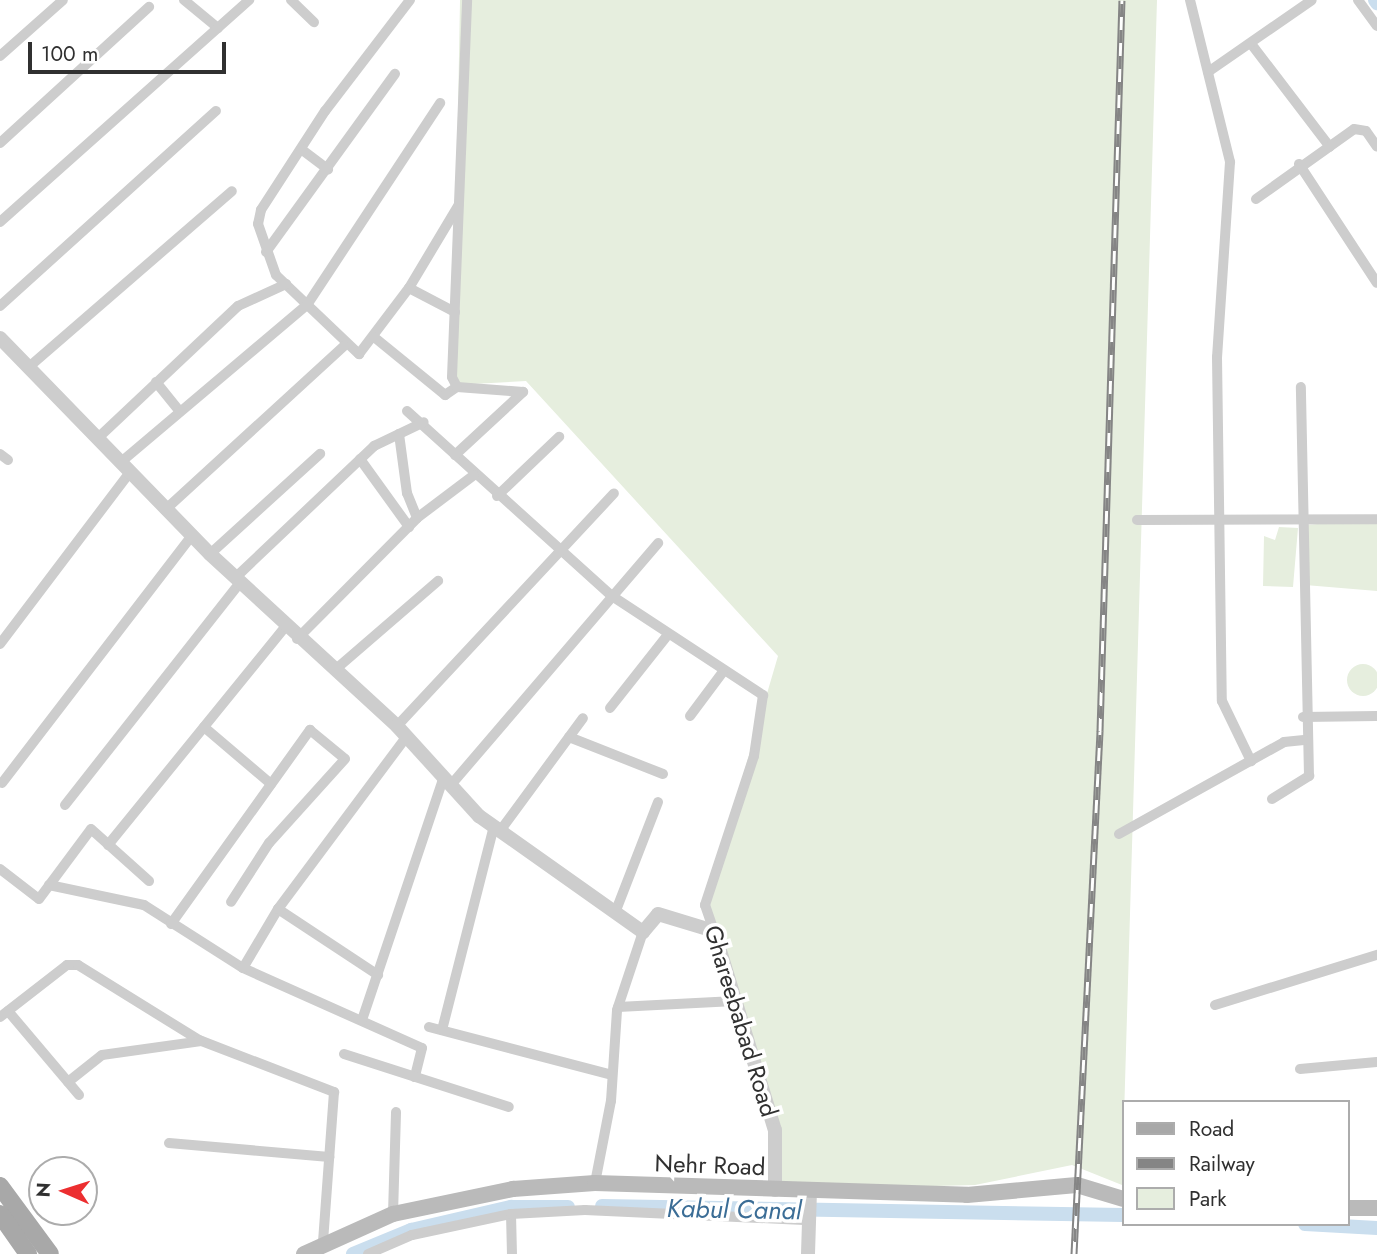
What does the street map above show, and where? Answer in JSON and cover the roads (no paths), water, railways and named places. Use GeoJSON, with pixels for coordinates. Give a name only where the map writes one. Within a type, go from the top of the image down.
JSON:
{"type":"FeatureCollection","features":[{"type":"Feature","properties":{"kind":"main road","name":"Nehr Road"},"geometry":{"type":"LineString","coordinates":[[304,1254],[323,1243],[393,1214],[513,1189],[595,1183],[967,1195],[1077,1185],[1122,1199]]}},
{"type":"Feature","properties":{"kind":"main road"},"geometry":{"type":"LineString","coordinates":[[0,1185],[50,1254]]}},
{"type":"Feature","properties":{"kind":"main road"},"geometry":{"type":"LineString","coordinates":[[1349,1208],[1377,1208]]}},
{"type":"Feature","properties":{"kind":"main road"},"geometry":{"type":"LineString","coordinates":[[0,1214],[28,1254]]}},
{"type":"Feature","properties":{"kind":"street"},"geometry":{"type":"LineString","coordinates":[[184,0],[218,28]]}},
{"type":"Feature","properties":{"kind":"street"},"geometry":{"type":"LineString","coordinates":[[0,222],[249,0]]}},
{"type":"Feature","properties":{"kind":"street"},"geometry":{"type":"LineString","coordinates":[[291,0],[314,22]]}},
{"type":"Feature","properties":{"kind":"street"},"geometry":{"type":"LineString","coordinates":[[410,0],[301,149],[257,218],[266,252],[286,284],[344,346],[359,354],[409,288],[458,206]]}},
{"type":"Feature","properties":{"kind":"street"},"geometry":{"type":"LineString","coordinates":[[457,387],[452,377],[467,0]]}},
{"type":"Feature","properties":{"kind":"street"},"geometry":{"type":"LineString","coordinates":[[1190,0],[1230,162],[1217,357],[1222,701],[1251,761]]}},
{"type":"Feature","properties":{"kind":"street"},"geometry":{"type":"LineString","coordinates":[[1208,72],[1252,45],[1312,0]]}},
{"type":"Feature","properties":{"kind":"street"},"geometry":{"type":"LineString","coordinates":[[1358,0],[1377,26]]}},
{"type":"Feature","properties":{"kind":"street"},"geometry":{"type":"LineString","coordinates":[[1,53],[60,1]]}},
{"type":"Feature","properties":{"kind":"street"},"geometry":{"type":"LineString","coordinates":[[0,143],[149,7]]}},
{"type":"Feature","properties":{"kind":"street"},"geometry":{"type":"LineString","coordinates":[[1252,45],[1330,147]]}},
{"type":"Feature","properties":{"kind":"street"},"geometry":{"type":"LineString","coordinates":[[266,252],[395,74]]}},
{"type":"Feature","properties":{"kind":"street"},"geometry":{"type":"LineString","coordinates":[[0,645],[125,467],[180,412],[307,305],[440,103]]}},
{"type":"Feature","properties":{"kind":"street"},"geometry":{"type":"LineString","coordinates":[[0,306],[216,111]]}},
{"type":"Feature","properties":{"kind":"street"},"geometry":{"type":"LineString","coordinates":[[1255,199],[1300,164],[1361,128],[1377,147]]}},
{"type":"Feature","properties":{"kind":"street"},"geometry":{"type":"LineString","coordinates":[[301,149],[328,169]]}},
{"type":"Feature","properties":{"kind":"street"},"geometry":{"type":"LineString","coordinates":[[1300,164],[1377,283]]}},
{"type":"Feature","properties":{"kind":"street"},"geometry":{"type":"LineString","coordinates":[[30,366],[232,191]]}},
{"type":"Feature","properties":{"kind":"street"},"geometry":{"type":"LineString","coordinates":[[99,437],[238,306],[286,284]]}},
{"type":"Feature","properties":{"kind":"street"},"geometry":{"type":"LineString","coordinates":[[409,288],[455,312]]}},
{"type":"Feature","properties":{"kind":"street"},"geometry":{"type":"LineString","coordinates":[[374,337],[445,395],[457,387],[523,392],[455,456]]}},
{"type":"Feature","properties":{"kind":"street"},"geometry":{"type":"LineString","coordinates":[[0,338],[99,437],[165,510],[297,639],[336,669],[402,731],[447,783],[497,829],[643,932]]}},
{"type":"Feature","properties":{"kind":"street"},"geometry":{"type":"LineString","coordinates":[[165,510],[344,346]]}},
{"type":"Feature","properties":{"kind":"street"},"geometry":{"type":"LineString","coordinates":[[156,382],[180,412]]}},
{"type":"Feature","properties":{"kind":"street"},"geometry":{"type":"LineString","coordinates":[[1272,799],[1309,776],[1303,717],[1306,518],[1301,387]]}},
{"type":"Feature","properties":{"kind":"street"},"geometry":{"type":"LineString","coordinates":[[407,411],[424,422],[496,496],[611,596],[666,637],[722,673],[690,716]]}},
{"type":"Feature","properties":{"kind":"street"},"geometry":{"type":"LineString","coordinates":[[65,805],[238,580],[360,459],[399,434],[424,422]]}},
{"type":"Feature","properties":{"kind":"street"},"geometry":{"type":"LineString","coordinates":[[399,434],[413,522]]}},
{"type":"Feature","properties":{"kind":"street"},"geometry":{"type":"LineString","coordinates":[[496,496],[559,437]]}},
{"type":"Feature","properties":{"kind":"street"},"geometry":{"type":"LineString","coordinates":[[210,554],[320,454]]}},
{"type":"Feature","properties":{"kind":"street"},"geometry":{"type":"LineString","coordinates":[[360,459],[413,522]]}},
{"type":"Feature","properties":{"kind":"street"},"geometry":{"type":"LineString","coordinates":[[297,639],[413,522],[474,475]]}},
{"type":"Feature","properties":{"kind":"street"},"geometry":{"type":"LineString","coordinates":[[243,968],[278,909],[402,731],[558,551],[614,493]]}},
{"type":"Feature","properties":{"kind":"street"},"geometry":{"type":"LineString","coordinates":[[1137,520],[1377,519]]}},
{"type":"Feature","properties":{"kind":"street"},"geometry":{"type":"LineString","coordinates":[[2,783],[192,535]]}},
{"type":"Feature","properties":{"kind":"street"},"geometry":{"type":"LineString","coordinates":[[362,1020],[447,783],[658,543]]}},
{"type":"Feature","properties":{"kind":"street"},"geometry":{"type":"LineString","coordinates":[[336,669],[438,581]]}},
{"type":"Feature","properties":{"kind":"street"},"geometry":{"type":"LineString","coordinates":[[108,845],[285,627]]}},
{"type":"Feature","properties":{"kind":"street"},"geometry":{"type":"LineString","coordinates":[[610,708],[666,637]]}},
{"type":"Feature","properties":{"kind":"street","name":"Ghareebabad Road"},"geometry":{"type":"LineString","coordinates":[[722,673],[763,695],[754,756],[705,905],[775,1130],[775,1190]]}},
{"type":"Feature","properties":{"kind":"street"},"geometry":{"type":"LineString","coordinates":[[1303,717],[1377,716]]}},
{"type":"Feature","properties":{"kind":"street"},"geometry":{"type":"LineString","coordinates":[[442,1030],[497,829],[583,718]]}},
{"type":"Feature","properties":{"kind":"street"},"geometry":{"type":"LineString","coordinates":[[204,727],[271,784]]}},
{"type":"Feature","properties":{"kind":"street"},"geometry":{"type":"LineString","coordinates":[[171,923],[310,730],[345,759],[269,843],[231,902]]}},
{"type":"Feature","properties":{"kind":"street"},"geometry":{"type":"LineString","coordinates":[[569,737],[663,774]]}},
{"type":"Feature","properties":{"kind":"street"},"geometry":{"type":"LineString","coordinates":[[1119,834],[1284,742],[1304,740]]}},
{"type":"Feature","properties":{"kind":"street"},"geometry":{"type":"LineString","coordinates":[[615,913],[658,802]]}},
{"type":"Feature","properties":{"kind":"street"},"geometry":{"type":"LineString","coordinates":[[0,869],[39,899],[91,829],[149,881]]}},
{"type":"Feature","properties":{"kind":"street"},"geometry":{"type":"LineString","coordinates":[[49,885],[144,905],[243,968],[422,1048],[415,1077]]}},
{"type":"Feature","properties":{"kind":"street"},"geometry":{"type":"LineString","coordinates":[[278,909],[377,975]]}},
{"type":"Feature","properties":{"kind":"street"},"geometry":{"type":"LineString","coordinates":[[595,1183],[612,1075],[618,1007],[643,932],[659,914],[713,931]]}},
{"type":"Feature","properties":{"kind":"street"},"geometry":{"type":"LineString","coordinates":[[1215,1004],[1377,955]]}},
{"type":"Feature","properties":{"kind":"street"},"geometry":{"type":"LineString","coordinates":[[79,1095],[4,1014],[67,965],[78,965],[201,1041],[334,1092],[323,1243]]}},
{"type":"Feature","properties":{"kind":"street"},"geometry":{"type":"LineString","coordinates":[[618,1007],[735,1001]]}},
{"type":"Feature","properties":{"kind":"street"},"geometry":{"type":"LineString","coordinates":[[429,1027],[612,1075]]}},
{"type":"Feature","properties":{"kind":"street"},"geometry":{"type":"LineString","coordinates":[[68,1082],[102,1055],[201,1041]]}},
{"type":"Feature","properties":{"kind":"street"},"geometry":{"type":"LineString","coordinates":[[344,1055],[509,1107]]}},
{"type":"Feature","properties":{"kind":"street"},"geometry":{"type":"LineString","coordinates":[[1300,1069],[1377,1062]]}},
{"type":"Feature","properties":{"kind":"street"},"geometry":{"type":"LineString","coordinates":[[393,1214],[396,1112]]}},
{"type":"Feature","properties":{"kind":"street"},"geometry":{"type":"LineString","coordinates":[[169,1143],[329,1157]]}},
{"type":"Feature","properties":{"kind":"street"},"geometry":{"type":"LineString","coordinates":[[808,1254],[810,1192]]}},
{"type":"Feature","properties":{"kind":"street"},"geometry":{"type":"LineString","coordinates":[[368,1254],[412,1234],[511,1214],[585,1210],[809,1220]]}},
{"type":"Feature","properties":{"kind":"street"},"geometry":{"type":"LineString","coordinates":[[511,1214],[512,1254]]}},
{"type":"Feature","properties":{"kind":"waterway","name":"Kabul Canal"},"geometry":{"type":"LineString","coordinates":[[602,1206],[1122,1215]]}},
{"type":"Feature","properties":{"kind":"waterway","name":"Kabul Canal"},"geometry":{"type":"LineString","coordinates":[[353,1254],[411,1230],[511,1207],[568,1207]]}},
{"type":"Feature","properties":{"kind":"waterway","name":"Kabul Canal"},"geometry":{"type":"LineString","coordinates":[[1341,1226],[1377,1228]]}},
{"type":"Feature","properties":{"kind":"railway"},"geometry":{"type":"LineString","coordinates":[[1074,1254],[1100,731],[1122,0]]}}]}
